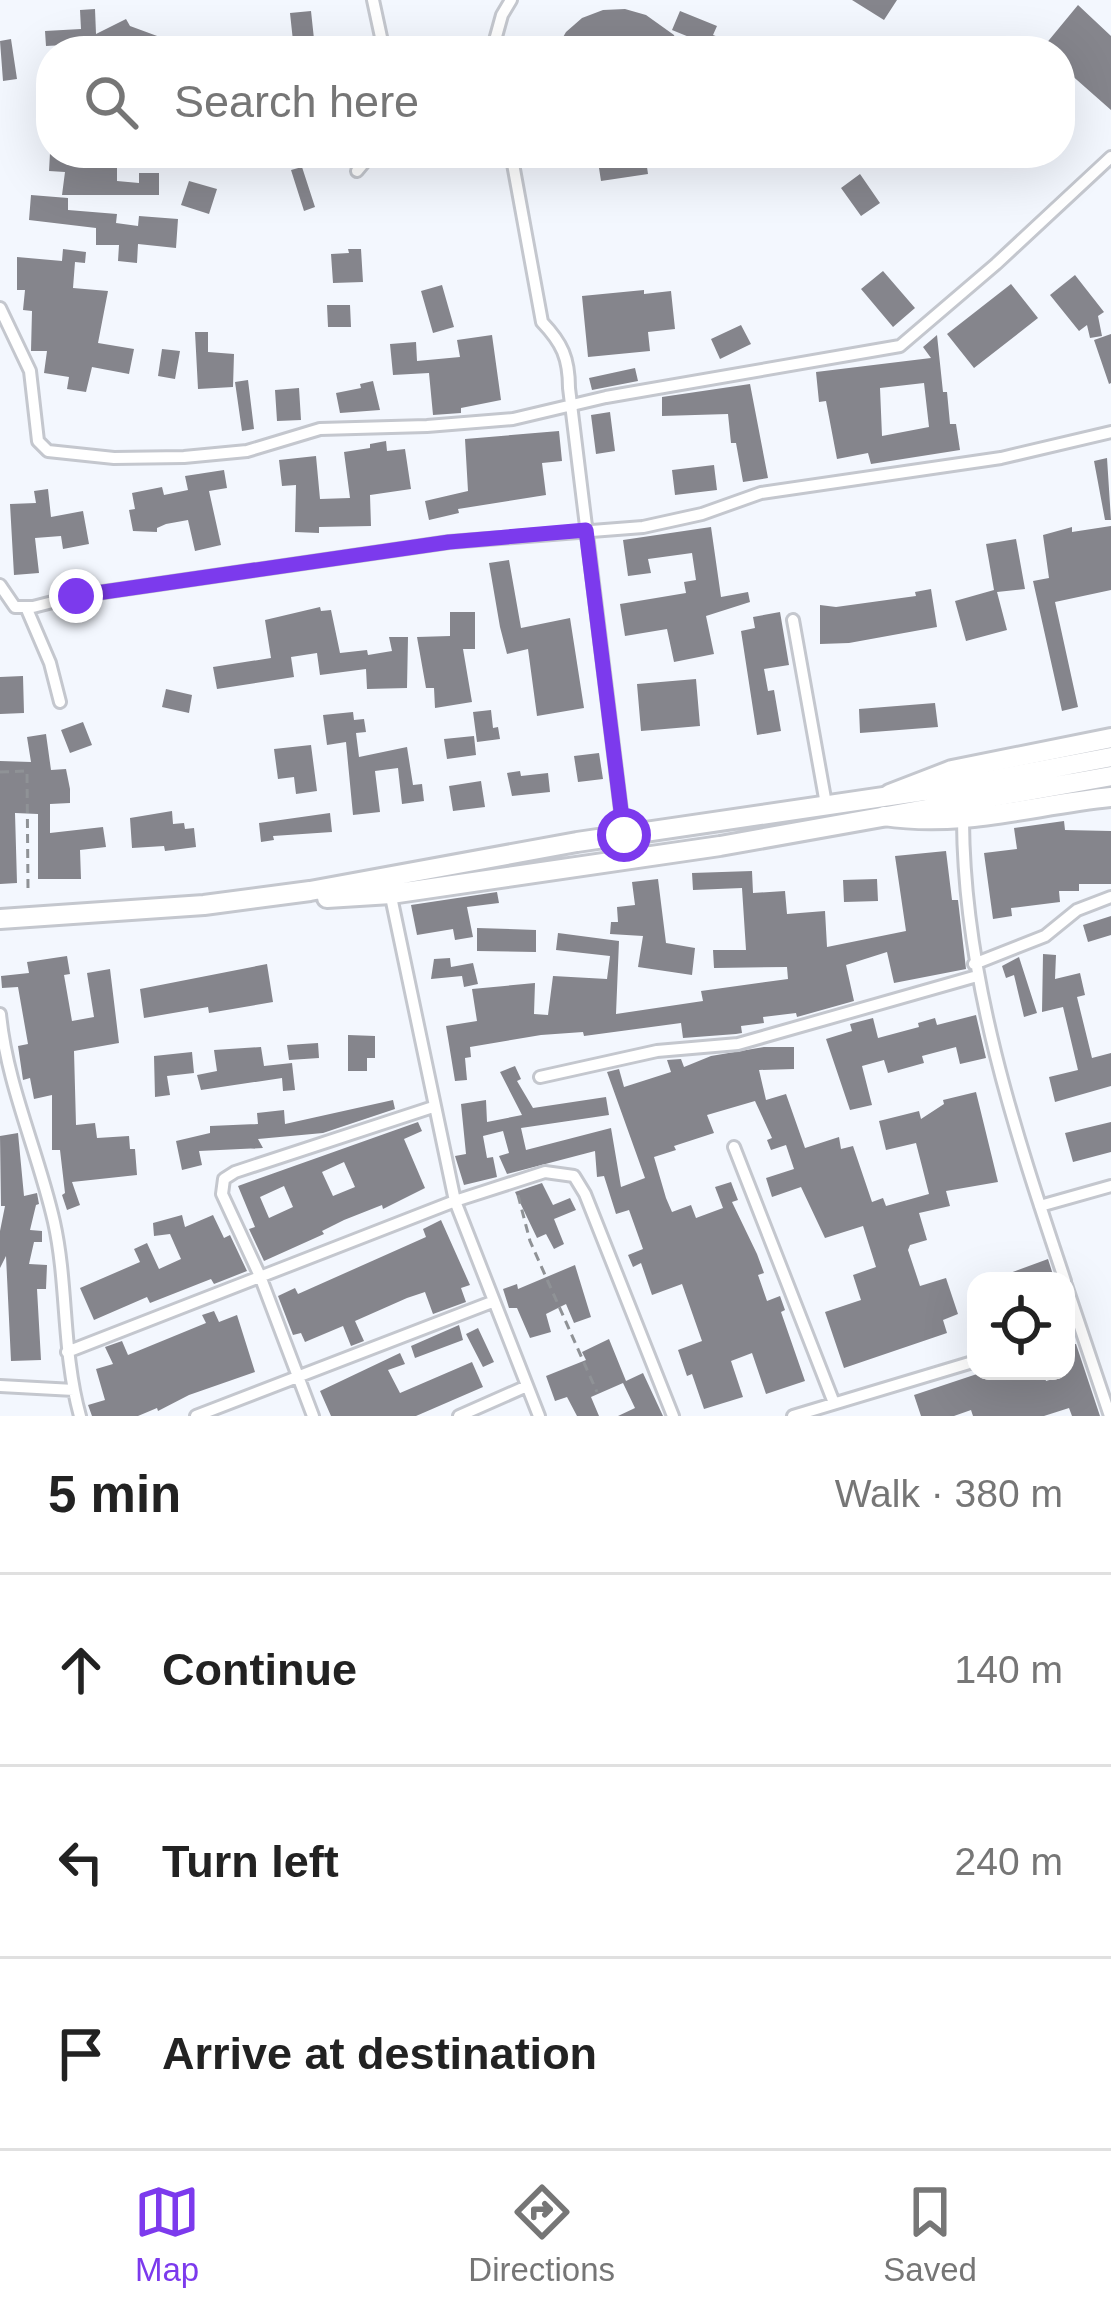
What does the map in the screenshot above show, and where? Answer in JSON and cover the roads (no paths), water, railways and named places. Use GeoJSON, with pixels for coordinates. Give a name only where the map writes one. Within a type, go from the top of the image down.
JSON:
{"type":"FeatureCollection","features":[{"type":"Feature","properties":{"kind":"main road"},"geometry":{"type":"LineString","coordinates":[[890,794],[952,770],[1111,738]]}},
{"type":"Feature","properties":{"kind":"main road"},"geometry":{"type":"LineString","coordinates":[[0,930],[314,899],[624,835],[1111,757]]}},
{"type":"Feature","properties":{"kind":"main road"},"geometry":{"type":"LineString","coordinates":[[0,919],[387,886],[884,816],[1111,776]]}},
{"type":"Feature","properties":{"kind":"main road"},"geometry":{"type":"LineString","coordinates":[[884,816],[963,821],[1110,797]]}},
{"type":"Feature","properties":{"kind":"street"},"geometry":{"type":"LineString","coordinates":[[373,0],[381,36]]}},
{"type":"Feature","properties":{"kind":"street"},"geometry":{"type":"LineString","coordinates":[[497,36],[511,0]]}},
{"type":"Feature","properties":{"kind":"street"},"geometry":{"type":"LineString","coordinates":[[0,308],[30,371],[38,441],[48,451],[184,458],[247,451],[320,429],[468,424],[900,346],[1111,157]]}},
{"type":"Feature","properties":{"kind":"street"},"geometry":{"type":"LineString","coordinates":[[514,168],[542,322],[559,340],[569,361],[624,835]]}},
{"type":"Feature","properties":{"kind":"street"},"geometry":{"type":"LineString","coordinates":[[0,585],[15,607],[26,607],[449,542],[643,527],[702,514],[761,493],[1001,458],[1111,433]]}},
{"type":"Feature","properties":{"kind":"street"},"geometry":{"type":"LineString","coordinates":[[26,607],[50,663],[60,702]]}},
{"type":"Feature","properties":{"kind":"street"},"geometry":{"type":"LineString","coordinates":[[793,620],[826,804]]}},
{"type":"Feature","properties":{"kind":"street"},"geometry":{"type":"LineString","coordinates":[[963,821],[964,891],[976,970],[1061,1272]]}},
{"type":"Feature","properties":{"kind":"street"},"geometry":{"type":"LineString","coordinates":[[387,886],[455,1201],[539,1416]]}},
{"type":"Feature","properties":{"kind":"street"},"geometry":{"type":"LineString","coordinates":[[540,1077],[657,1051],[738,1044],[976,970],[1046,936],[1077,910],[1111,897]]}},
{"type":"Feature","properties":{"kind":"street"},"geometry":{"type":"LineString","coordinates":[[0,1014],[4,1058],[55,1226],[67,1352],[80,1416]]}},
{"type":"Feature","properties":{"kind":"street"},"geometry":{"type":"LineString","coordinates":[[313,1416],[260,1276],[222,1194],[224,1179],[433,1107]]}},
{"type":"Feature","properties":{"kind":"street"},"geometry":{"type":"LineString","coordinates":[[734,1147],[834,1403]]}},
{"type":"Feature","properties":{"kind":"street"},"geometry":{"type":"LineString","coordinates":[[67,1352],[455,1201],[545,1172],[574,1175],[673,1416]]}},
{"type":"Feature","properties":{"kind":"street"},"geometry":{"type":"LineString","coordinates":[[1040,1206],[1111,1186]]}},
{"type":"Feature","properties":{"kind":"street"},"geometry":{"type":"LineString","coordinates":[[196,1416],[492,1302]]}},
{"type":"Feature","properties":{"kind":"street"},"geometry":{"type":"LineString","coordinates":[[1075,1313],[1109,1416]]}},
{"type":"Feature","properties":{"kind":"street"},"geometry":{"type":"LineString","coordinates":[[1075,1329],[1080,1328]]}},
{"type":"Feature","properties":{"kind":"street"},"geometry":{"type":"LineString","coordinates":[[793,1416],[967,1364]]}},
{"type":"Feature","properties":{"kind":"street"},"geometry":{"type":"LineString","coordinates":[[0,1386],[74,1390]]}},
{"type":"Feature","properties":{"kind":"street"},"geometry":{"type":"LineString","coordinates":[[459,1416],[527,1387]]}}]}
